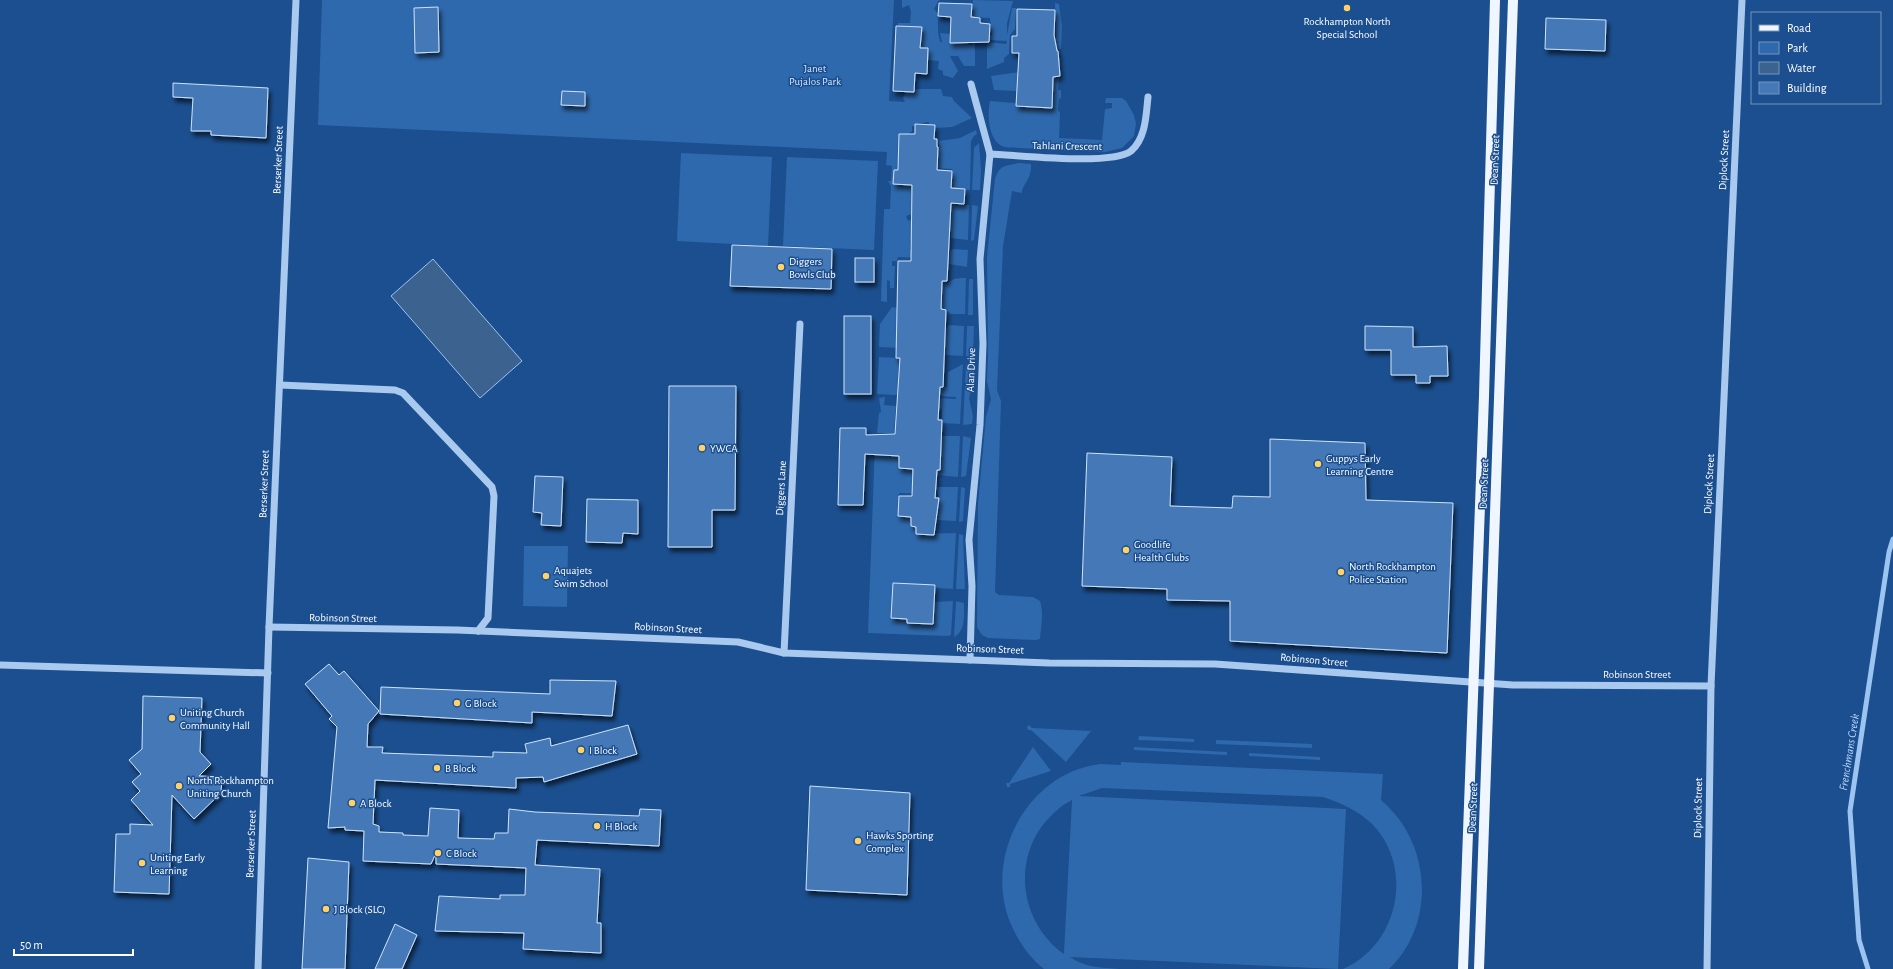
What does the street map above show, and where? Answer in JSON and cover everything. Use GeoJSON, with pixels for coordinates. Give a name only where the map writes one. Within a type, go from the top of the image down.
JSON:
{"type":"FeatureCollection","features":[{"type":"Feature","properties":{"kind":"main road","name":"Dean Street"},"geometry":{"type":"LineString","coordinates":[[1463,969],[1484,396],[1495,0]]}},
{"type":"Feature","properties":{"kind":"main road","name":"Dean Street"},"geometry":{"type":"LineString","coordinates":[[1479,969],[1513,0]]}},
{"type":"Feature","properties":{"kind":"street","name":"Berserker Street"},"geometry":{"type":"LineString","coordinates":[[258,969],[269,627],[296,0]]}},
{"type":"Feature","properties":{"kind":"street","name":"Diplock Street"},"geometry":{"type":"LineString","coordinates":[[1707,969],[1711,686],[1742,0]]}},
{"type":"Feature","properties":{"kind":"street","name":"Alan Drive"},"geometry":{"type":"LineString","coordinates":[[970,660],[972,586],[969,540],[980,425],[983,344],[980,259],[990,154],[971,84]]}},
{"type":"Feature","properties":{"kind":"street","name":"Tahlani Crescent"},"geometry":{"type":"LineString","coordinates":[[990,154],[1100,159],[1118,156],[1130,151],[1138,142],[1143,132],[1146,120],[1148,96]]}},
{"type":"Feature","properties":{"kind":"street","name":"Diggers Lane"},"geometry":{"type":"LineString","coordinates":[[784,653],[800,324]]}},
{"type":"Feature","properties":{"kind":"street"},"geometry":{"type":"LineString","coordinates":[[280,385],[395,390],[403,393],[492,487],[494,496],[488,618],[478,631]]}},
{"type":"Feature","properties":{"kind":"street","name":"Robinson Street"},"geometry":{"type":"LineString","coordinates":[[269,627],[478,631],[738,642],[784,653],[1049,663],[1215,664],[1513,685],[1711,686]]}},
{"type":"Feature","properties":{"kind":"street"},"geometry":{"type":"LineString","coordinates":[[0,665],[268,673]]}},
{"type":"Feature","properties":{"kind":"green space","name":"Janet Pujalos Park"},"geometry":{"type":"Polygon","coordinates":[[[322,0],[894,0],[889,101],[905,102],[903,98],[906,92],[914,92],[914,89],[941,89],[943,96],[952,97],[954,101],[972,118],[952,127],[935,128],[935,125],[929,124],[929,122],[915,124],[915,126],[912,126],[912,131],[908,134],[899,134],[898,163],[936,165],[936,157],[939,155],[939,141],[960,138],[976,130],[977,134],[971,141],[970,190],[954,189],[951,182],[952,169],[895,166],[902,168],[902,170],[894,170],[893,184],[912,184],[947,204],[969,205],[968,240],[951,238],[950,216],[912,214],[906,216],[908,221],[912,219],[910,250],[949,252],[953,249],[968,250],[967,267],[949,264],[946,259],[898,257],[897,261],[892,261],[892,266],[895,266],[894,288],[890,288],[890,281],[887,280],[887,302],[881,301],[884,209],[890,209],[891,186],[888,181],[891,181],[892,166],[886,165],[887,152],[318,125],[322,0]]]}},
{"type":"Feature","properties":{"kind":"green space"},"geometry":{"type":"Polygon","coordinates":[[[902,0],[939,0],[934,9],[938,14],[938,32],[940,42],[942,42],[940,33],[950,34],[950,43],[972,45],[972,42],[975,42],[975,66],[964,66],[958,56],[950,56],[958,71],[953,78],[943,75],[943,71],[938,69],[939,61],[928,60],[928,49],[921,48],[922,27],[898,26],[898,23],[910,23],[911,12],[909,5],[902,8],[902,0]]]}},
{"type":"Feature","properties":{"kind":"green space"},"geometry":{"type":"Polygon","coordinates":[[[973,0],[1013,1],[1007,23],[1007,35],[1012,8],[1016,8],[1015,29],[1010,35],[1009,54],[1004,58],[1004,62],[987,69],[987,42],[1006,44],[1007,41],[989,40],[989,35],[992,35],[990,18],[971,17],[973,0]]]}},
{"type":"Feature","properties":{"kind":"green space"},"geometry":{"type":"Polygon","coordinates":[[[1055,3],[1059,4],[1062,26],[1061,49],[1056,50],[1055,3]]]}},
{"type":"Feature","properties":{"kind":"green space"},"geometry":{"type":"Polygon","coordinates":[[[1020,72],[1017,91],[994,90],[991,76],[1020,72]]]}},
{"type":"Feature","properties":{"kind":"green space"},"geometry":{"type":"Polygon","coordinates":[[[1053,78],[1059,78],[1058,90],[1061,90],[1058,111],[1060,112],[1059,138],[1102,140],[1105,109],[1112,108],[1112,103],[1105,103],[1106,98],[1122,98],[1126,101],[1134,115],[1136,124],[1134,136],[1122,148],[1105,152],[1005,147],[999,144],[995,140],[990,127],[990,101],[1015,103],[1017,106],[1052,108],[1053,78]]]}},
{"type":"Feature","properties":{"kind":"green space"},"geometry":{"type":"Polygon","coordinates":[[[979,143],[981,170],[980,190],[972,190],[974,148],[979,143]]]}},
{"type":"Feature","properties":{"kind":"green space"},"geometry":{"type":"Polygon","coordinates":[[[681,153],[772,157],[768,246],[677,241],[681,153]]]}},
{"type":"Feature","properties":{"kind":"green space"},"geometry":{"type":"Polygon","coordinates":[[[787,157],[878,161],[874,250],[783,246],[787,157]]]}},
{"type":"Feature","properties":{"kind":"green space"},"geometry":{"type":"Polygon","coordinates":[[[1018,163],[1031,164],[1031,169],[1029,178],[1022,190],[1022,193],[1012,191],[1003,246],[997,390],[1001,401],[995,592],[999,595],[1033,597],[1040,601],[1042,615],[1040,639],[1036,640],[988,638],[982,635],[977,627],[978,504],[986,417],[991,399],[987,381],[987,257],[995,179],[1001,168],[1018,163]]]}},
{"type":"Feature","properties":{"kind":"green space"},"geometry":{"type":"Polygon","coordinates":[[[972,205],[978,206],[974,240],[971,241],[972,205]]]}},
{"type":"Feature","properties":{"kind":"green space"},"geometry":{"type":"Polygon","coordinates":[[[966,278],[965,314],[950,314],[947,310],[936,309],[942,281],[946,281],[946,284],[954,279],[966,278]]]}},
{"type":"Feature","properties":{"kind":"green space"},"geometry":{"type":"Polygon","coordinates":[[[969,279],[973,279],[973,315],[968,315],[969,279]]]}},
{"type":"Feature","properties":{"kind":"green space"},"geometry":{"type":"Polygon","coordinates":[[[892,307],[898,308],[897,329],[946,329],[949,325],[964,326],[963,356],[945,355],[945,350],[879,347],[880,324],[892,307]]]}},
{"type":"Feature","properties":{"kind":"green space"},"geometry":{"type":"Polygon","coordinates":[[[967,326],[974,326],[973,356],[966,356],[967,326]]]}},
{"type":"Feature","properties":{"kind":"green space"},"geometry":{"type":"Polygon","coordinates":[[[879,357],[899,358],[898,386],[900,386],[911,396],[877,394],[879,357]]]}},
{"type":"Feature","properties":{"kind":"green space"},"geometry":{"type":"Polygon","coordinates":[[[963,364],[960,424],[942,423],[942,409],[938,408],[938,398],[956,399],[956,397],[936,396],[936,389],[947,387],[948,372],[963,364]]]}},
{"type":"Feature","properties":{"kind":"green space"},"geometry":{"type":"Polygon","coordinates":[[[966,364],[974,364],[974,380],[969,398],[973,416],[972,424],[963,425],[966,364]]]}},
{"type":"Feature","properties":{"kind":"green space"},"geometry":{"type":"Polygon","coordinates":[[[885,397],[884,405],[896,406],[894,433],[877,433],[879,413],[881,412],[879,398],[885,397]]]}},
{"type":"Feature","properties":{"kind":"green space"},"geometry":{"type":"Polygon","coordinates":[[[941,436],[960,436],[958,477],[936,475],[937,469],[940,469],[940,450],[900,448],[900,451],[896,449],[892,451],[892,448],[885,448],[884,455],[899,455],[899,468],[913,469],[912,488],[935,488],[935,494],[899,493],[898,516],[911,517],[911,526],[916,527],[916,534],[956,533],[953,589],[937,588],[935,585],[893,583],[891,618],[907,619],[907,623],[933,624],[935,602],[953,601],[951,635],[868,633],[875,444],[938,447],[941,436]]]}},
{"type":"Feature","properties":{"kind":"green space"},"geometry":{"type":"Polygon","coordinates":[[[963,436],[971,438],[966,476],[961,477],[963,436]]]}},
{"type":"Feature","properties":{"kind":"green space"},"geometry":{"type":"Polygon","coordinates":[[[936,487],[958,487],[956,521],[935,520],[935,517],[938,517],[939,498],[936,487]]]}},
{"type":"Feature","properties":{"kind":"green space"},"geometry":{"type":"Polygon","coordinates":[[[961,487],[965,488],[963,521],[959,522],[961,487]]]}},
{"type":"Feature","properties":{"kind":"green space"},"geometry":{"type":"Polygon","coordinates":[[[959,534],[963,535],[965,589],[956,589],[959,534]]]}},
{"type":"Feature","properties":{"kind":"green space","name":"Aquajets Swim School"},"geometry":{"type":"Polygon","coordinates":[[[524,546],[568,546],[567,607],[523,606],[524,546]]]}},
{"type":"Feature","properties":{"kind":"green space"},"geometry":{"type":"Polygon","coordinates":[[[956,601],[964,603],[964,622],[961,631],[954,637],[956,601]]]}},
{"type":"Feature","properties":{"kind":"green space"},"geometry":{"type":"Polygon","coordinates":[[[1029,725],[1032,728],[1091,731],[1066,762],[1031,730],[1028,730],[1027,727],[1029,725]]]}},
{"type":"Feature","properties":{"kind":"green space"},"geometry":{"type":"Polygon","coordinates":[[[1139,736],[1194,739],[1194,742],[1138,740],[1139,736]]]}},
{"type":"Feature","properties":{"kind":"green space"},"geometry":{"type":"Polygon","coordinates":[[[1216,740],[1312,744],[1312,748],[1216,744],[1216,740]]]}},
{"type":"Feature","properties":{"kind":"green space"},"geometry":{"type":"Polygon","coordinates":[[[1033,747],[1051,771],[1010,784],[1010,787],[1007,787],[1006,783],[1009,783],[1033,747]]]}},
{"type":"Feature","properties":{"kind":"green space"},"geometry":{"type":"Polygon","coordinates":[[[1134,747],[1227,752],[1227,755],[1134,750],[1134,747]]]}},
{"type":"Feature","properties":{"kind":"green space"},"geometry":{"type":"Polygon","coordinates":[[[1249,753],[1320,757],[1320,760],[1249,756],[1249,753]]]}},
{"type":"Feature","properties":{"kind":"green space"},"geometry":{"type":"Polygon","coordinates":[[[1121,762],[1383,774],[1381,800],[1398,817],[1410,838],[1418,860],[1422,883],[1421,906],[1415,929],[1404,950],[1389,969],[1343,969],[1362,958],[1377,942],[1388,924],[1394,903],[1396,882],[1393,861],[1385,841],[1371,823],[1348,807],[1323,797],[1102,788],[1079,796],[1346,809],[1338,969],[1070,957],[1087,965],[1120,969],[1044,969],[1032,958],[1022,945],[1008,917],[1003,892],[1003,867],[1009,842],[1019,820],[1034,799],[1053,783],[1075,770],[1100,764],[1121,765],[1121,762]],[[1072,800],[1056,811],[1042,826],[1033,842],[1027,859],[1025,877],[1026,894],[1031,912],[1039,928],[1050,942],[1064,954],[1072,800]]]}},
{"type":"Feature","properties":{"kind":"water"},"geometry":{"type":"Polygon","coordinates":[[[433,259],[522,361],[480,398],[391,296],[433,259]]]}},
{"type":"Feature","properties":{"kind":"building"},"geometry":{"type":"Polygon","coordinates":[[[939,3],[972,4],[971,17],[980,18],[980,23],[990,24],[989,42],[950,43],[951,17],[938,16],[939,3]]]}},
{"type":"Feature","properties":{"kind":"building"},"geometry":{"type":"Polygon","coordinates":[[[438,7],[439,52],[415,53],[414,8],[438,7]]]}},
{"type":"Feature","properties":{"kind":"building"},"geometry":{"type":"Polygon","coordinates":[[[1017,9],[1055,10],[1054,35],[1058,51],[1060,76],[1053,77],[1052,108],[1016,106],[1019,53],[1012,53],[1012,36],[1017,36],[1017,9]]]}},
{"type":"Feature","properties":{"kind":"building"},"geometry":{"type":"Polygon","coordinates":[[[1546,18],[1606,20],[1605,51],[1545,49],[1546,18]]]}},
{"type":"Feature","properties":{"kind":"building"},"geometry":{"type":"Polygon","coordinates":[[[896,26],[922,27],[920,48],[928,48],[927,74],[915,73],[914,92],[893,91],[896,26]]]}},
{"type":"Feature","properties":{"kind":"building"},"geometry":{"type":"Polygon","coordinates":[[[173,83],[268,88],[266,138],[211,135],[211,131],[191,131],[193,98],[173,97],[173,83]]]}},
{"type":"Feature","properties":{"kind":"building"},"geometry":{"type":"Polygon","coordinates":[[[562,91],[585,92],[585,106],[561,105],[562,91]]]}},
{"type":"Feature","properties":{"kind":"building"},"geometry":{"type":"Polygon","coordinates":[[[915,124],[935,125],[934,139],[937,139],[938,147],[937,170],[952,171],[951,188],[965,189],[964,204],[951,203],[947,281],[942,281],[941,309],[946,310],[943,387],[940,387],[938,420],[942,420],[940,470],[937,470],[935,498],[939,498],[934,535],[916,534],[916,527],[911,526],[911,517],[898,516],[899,496],[912,496],[913,469],[899,468],[899,456],[865,454],[863,505],[838,505],[840,428],[866,428],[866,435],[895,434],[900,358],[896,358],[898,261],[911,261],[912,185],[893,184],[894,170],[898,170],[899,134],[915,134],[915,124]]]}},
{"type":"Feature","properties":{"kind":"building","name":"Diggers Bowls Club"},"geometry":{"type":"Polygon","coordinates":[[[732,245],[832,249],[831,289],[730,286],[732,245]]]}},
{"type":"Feature","properties":{"kind":"building"},"geometry":{"type":"Polygon","coordinates":[[[855,258],[874,258],[874,282],[855,282],[855,258]]]}},
{"type":"Feature","properties":{"kind":"building"},"geometry":{"type":"Polygon","coordinates":[[[844,316],[871,316],[871,394],[844,394],[844,316]]]}},
{"type":"Feature","properties":{"kind":"building"},"geometry":{"type":"Polygon","coordinates":[[[1365,326],[1413,327],[1413,347],[1447,346],[1448,376],[1430,376],[1430,383],[1416,383],[1416,375],[1391,375],[1391,350],[1365,350],[1365,326]]]}},
{"type":"Feature","properties":{"kind":"building","name":"YWCA"},"geometry":{"type":"Polygon","coordinates":[[[669,386],[736,386],[735,510],[712,510],[712,547],[668,547],[669,386]]]}},
{"type":"Feature","properties":{"kind":"building"},"geometry":{"type":"Polygon","coordinates":[[[1270,439],[1365,443],[1366,500],[1453,503],[1447,653],[1230,641],[1230,601],[1167,600],[1167,589],[1082,586],[1087,453],[1172,457],[1170,506],[1232,508],[1233,496],[1270,497],[1270,439]]]}},
{"type":"Feature","properties":{"kind":"building"},"geometry":{"type":"Polygon","coordinates":[[[535,476],[563,477],[561,526],[541,525],[542,513],[533,512],[535,476]]]}},
{"type":"Feature","properties":{"kind":"building"},"geometry":{"type":"Polygon","coordinates":[[[587,499],[638,500],[638,534],[623,533],[622,543],[586,542],[587,499]]]}},
{"type":"Feature","properties":{"kind":"building"},"geometry":{"type":"Polygon","coordinates":[[[893,583],[935,585],[933,624],[907,623],[907,619],[891,618],[893,583]]]}},
{"type":"Feature","properties":{"kind":"building"},"geometry":{"type":"Polygon","coordinates":[[[329,664],[339,675],[344,671],[379,711],[368,724],[367,747],[383,747],[382,753],[493,757],[493,752],[527,753],[525,744],[550,738],[551,746],[628,725],[637,754],[544,782],[543,777],[516,778],[516,788],[375,780],[373,824],[379,826],[379,832],[403,833],[403,835],[428,836],[430,808],[459,810],[458,838],[494,839],[495,833],[508,833],[509,809],[535,812],[639,816],[640,809],[661,810],[659,846],[537,840],[535,865],[600,869],[597,923],[601,923],[601,953],[523,949],[524,933],[435,931],[439,896],[500,899],[500,895],[525,895],[526,868],[436,864],[436,853],[431,864],[363,861],[364,831],[345,830],[345,827],[328,828],[337,727],[329,719],[332,716],[305,684],[329,664]]]}},
{"type":"Feature","properties":{"kind":"building","name":"G Block"},"geometry":{"type":"Polygon","coordinates":[[[550,680],[616,681],[612,716],[532,712],[532,723],[380,714],[381,687],[550,694],[550,680]]]}},
{"type":"Feature","properties":{"kind":"building"},"geometry":{"type":"Polygon","coordinates":[[[143,696],[202,698],[200,752],[211,764],[199,776],[222,777],[221,793],[194,819],[172,795],[169,894],[114,892],[116,834],[130,834],[130,824],[153,825],[131,800],[140,791],[132,782],[141,774],[129,760],[142,749],[143,696]]]}},
{"type":"Feature","properties":{"kind":"building","name":"Hawks Sporting Complex"},"geometry":{"type":"Polygon","coordinates":[[[810,786],[910,793],[907,895],[806,890],[810,786]]]}},
{"type":"Feature","properties":{"kind":"building","name":"J Block (SLC)"},"geometry":{"type":"Polygon","coordinates":[[[308,858],[349,862],[345,969],[302,969],[308,858]]]}},
{"type":"Feature","properties":{"kind":"building"},"geometry":{"type":"Polygon","coordinates":[[[395,924],[417,935],[402,969],[375,969],[395,924]]]}},
{"type":"Feature","properties":{"kind":"waterway","name":"Frenchmans Creek"},"geometry":{"type":"LineString","coordinates":[[1868,969],[1859,940],[1850,811],[1889,552],[1893,539]]}},
{"type":"Feature","properties":{"kind":"place","name":"Rockhampton North Special School"},"geometry":{"type":"Point","coordinates":[1347,8]}},
{"type":"Feature","properties":{"kind":"place","name":"Diggers Bowls Club"},"geometry":{"type":"Point","coordinates":[781,267]}},
{"type":"Feature","properties":{"kind":"place","name":"YWCA"},"geometry":{"type":"Point","coordinates":[702,448]}},
{"type":"Feature","properties":{"kind":"place","name":"Guppys Early Learning Centre"},"geometry":{"type":"Point","coordinates":[1318,464]}},
{"type":"Feature","properties":{"kind":"place","name":"Goodlife Health Clubs"},"geometry":{"type":"Point","coordinates":[1126,550]}},
{"type":"Feature","properties":{"kind":"place","name":"North Rockhampton Police Station"},"geometry":{"type":"Point","coordinates":[1341,572]}},
{"type":"Feature","properties":{"kind":"place","name":"Aquajets Swim School"},"geometry":{"type":"Point","coordinates":[546,576]}},
{"type":"Feature","properties":{"kind":"place","name":"G Block"},"geometry":{"type":"Point","coordinates":[457,703]}},
{"type":"Feature","properties":{"kind":"place","name":"Uniting Church Community Hall"},"geometry":{"type":"Point","coordinates":[172,718]}},
{"type":"Feature","properties":{"kind":"place","name":"I Block"},"geometry":{"type":"Point","coordinates":[581,750]}},
{"type":"Feature","properties":{"kind":"place","name":"B Block"},"geometry":{"type":"Point","coordinates":[437,768]}},
{"type":"Feature","properties":{"kind":"place","name":"North Rockhampton Uniting Church"},"geometry":{"type":"Point","coordinates":[179,786]}},
{"type":"Feature","properties":{"kind":"place","name":"A Block"},"geometry":{"type":"Point","coordinates":[352,803]}},
{"type":"Feature","properties":{"kind":"place","name":"H Block"},"geometry":{"type":"Point","coordinates":[597,826]}},
{"type":"Feature","properties":{"kind":"place","name":"Hawks Sporting Complex"},"geometry":{"type":"Point","coordinates":[858,841]}},
{"type":"Feature","properties":{"kind":"place","name":"C Block"},"geometry":{"type":"Point","coordinates":[438,853]}},
{"type":"Feature","properties":{"kind":"place","name":"Uniting Early Learning"},"geometry":{"type":"Point","coordinates":[142,863]}},
{"type":"Feature","properties":{"kind":"place","name":"J Block (SLC)"},"geometry":{"type":"Point","coordinates":[326,909]}}]}
